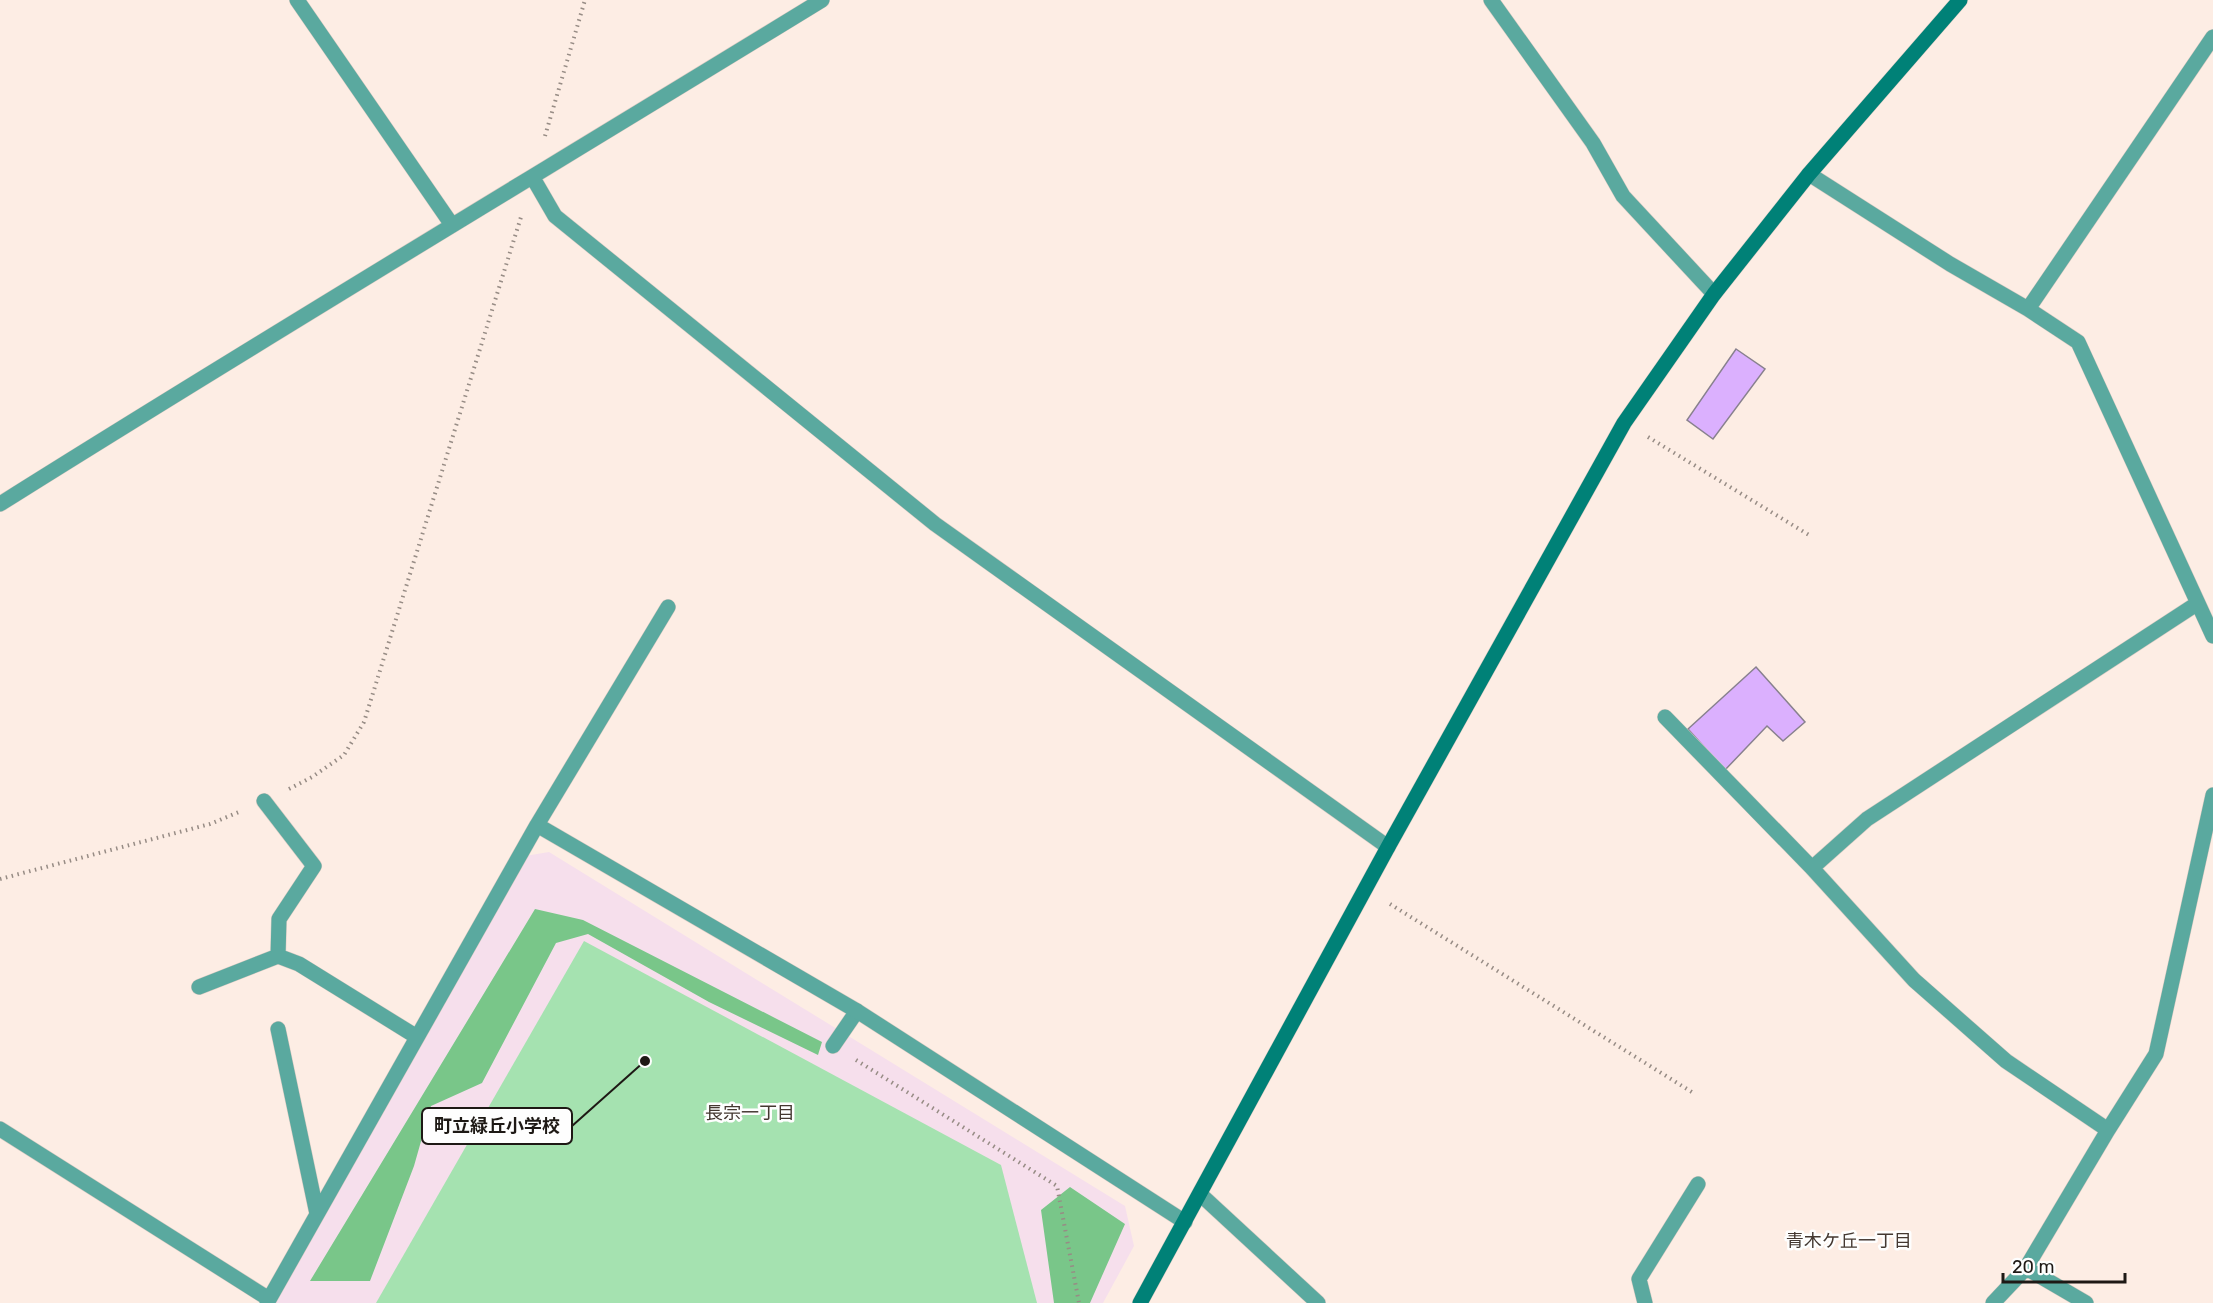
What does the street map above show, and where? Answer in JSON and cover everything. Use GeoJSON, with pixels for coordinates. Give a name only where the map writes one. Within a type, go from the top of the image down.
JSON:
{"type":"FeatureCollection","features":[{"type":"Feature","properties":{"kind":"street"},"geometry":{"type":"LineString","coordinates":[[297,0],[452,225]]}},
{"type":"Feature","properties":{"kind":"street"},"geometry":{"type":"LineString","coordinates":[[0,504],[822,0]]}},
{"type":"Feature","properties":{"kind":"street"},"geometry":{"type":"LineString","coordinates":[[1491,0],[1593,143],[1623,196],[1714,294]]}},
{"type":"Feature","properties":{"kind":"street"},"geometry":{"type":"LineString","coordinates":[[1140,1303],[1388,847],[1624,423],[1714,294],[1809,174],[1960,0]]}},
{"type":"Feature","properties":{"kind":"street"},"geometry":{"type":"LineString","coordinates":[[2028,309],[2213,37]]}},
{"type":"Feature","properties":{"kind":"street"},"geometry":{"type":"LineString","coordinates":[[1809,174],[2078,342],[2213,636]]}},
{"type":"Feature","properties":{"kind":"street"},"geometry":{"type":"LineString","coordinates":[[533,178],[555,216],[935,524],[1388,847]]}},
{"type":"Feature","properties":{"kind":"street"},"geometry":{"type":"LineString","coordinates":[[1812,868],[1867,819],[2198,603]]}},
{"type":"Feature","properties":{"kind":"street"},"geometry":{"type":"LineString","coordinates":[[0,1129],[268,1301],[537,825],[668,607]]}},
{"type":"Feature","properties":{"kind":"street"},"geometry":{"type":"LineString","coordinates":[[1665,717],[1812,868],[1914,980],[2006,1061],[2108,1130]]}},
{"type":"Feature","properties":{"kind":"street"},"geometry":{"type":"LineString","coordinates":[[1993,1303],[2026,1268],[2156,1054],[2213,795]]}},
{"type":"Feature","properties":{"kind":"street"},"geometry":{"type":"LineString","coordinates":[[264,801],[314,866],[279,919],[278,956]]}},
{"type":"Feature","properties":{"kind":"street"},"geometry":{"type":"LineString","coordinates":[[537,825],[856,1011],[1185,1222]]}},
{"type":"Feature","properties":{"kind":"street"},"geometry":{"type":"LineString","coordinates":[[200,987],[278,956],[299,964],[417,1036]]}},
{"type":"Feature","properties":{"kind":"street"},"geometry":{"type":"LineString","coordinates":[[833,1046],[856,1011]]}},
{"type":"Feature","properties":{"kind":"street"},"geometry":{"type":"LineString","coordinates":[[278,1029],[317,1214]]}},
{"type":"Feature","properties":{"kind":"street"},"geometry":{"type":"LineString","coordinates":[[1645,1303],[1639,1279],[1698,1184]]}},
{"type":"Feature","properties":{"kind":"street"},"geometry":{"type":"LineString","coordinates":[[1200,1194],[1318,1303]]}},
{"type":"Feature","properties":{"kind":"street"},"geometry":{"type":"LineString","coordinates":[[2026,1268],[2085,1303]]}},
{"type":"Feature","properties":{"kind":"path"},"geometry":{"type":"LineString","coordinates":[[0,879],[210,824],[312,777],[344,755],[364,722],[533,178],[585,0]]}},
{"type":"Feature","properties":{"kind":"path"},"geometry":{"type":"LineString","coordinates":[[1624,423],[1809,535]]}},
{"type":"Feature","properties":{"kind":"path"},"geometry":{"type":"LineString","coordinates":[[1366,890],[1447,938],[1695,1094]]}},
{"type":"Feature","properties":{"kind":"path"},"geometry":{"type":"LineString","coordinates":[[833,1046],[1057,1186],[1078,1303]]}},
{"type":"Feature","properties":{"kind":"shaded area"},"geometry":{"type":"Polygon","coordinates":[[[549,852],[1125,1206],[1134,1246],[1103,1303],[266,1303],[525,856],[549,852]]]}},
{"type":"Feature","properties":{"kind":"green space"},"geometry":{"type":"Polygon","coordinates":[[[535,909],[583,920],[822,1042],[818,1055],[709,1002],[588,934],[556,943],[482,1083],[431,1106],[414,1166],[370,1281],[310,1281],[535,909]]]}},
{"type":"Feature","properties":{"kind":"green space"},"geometry":{"type":"Polygon","coordinates":[[[584,941],[1001,1165],[1037,1303],[376,1303],[584,941]]]}},
{"type":"Feature","properties":{"kind":"green space"},"geometry":{"type":"Polygon","coordinates":[[[1070,1187],[1125,1224],[1090,1303],[1054,1303],[1041,1210],[1070,1187]]]}},
{"type":"Feature","properties":{"kind":"building"},"geometry":{"type":"Polygon","coordinates":[[[1736,349],[1765,369],[1713,439],[1687,420],[1736,349]]]}},
{"type":"Feature","properties":{"kind":"building"},"geometry":{"type":"Polygon","coordinates":[[[1756,667],[1805,722],[1783,741],[1767,726],[1725,770],[1688,729],[1756,667]]]}},
{"type":"Feature","properties":{"kind":"place","name":"町立緑丘小学校"},"geometry":{"type":"Point","coordinates":[645,1061]}},
{"type":"Feature","properties":{"kind":"district","name":"長宗一丁目"},"geometry":{"type":"Point","coordinates":[750,1113]}},
{"type":"Feature","properties":{"kind":"district","name":"青木ケ丘一丁目"},"geometry":{"type":"Point","coordinates":[1849,1241]}}]}
